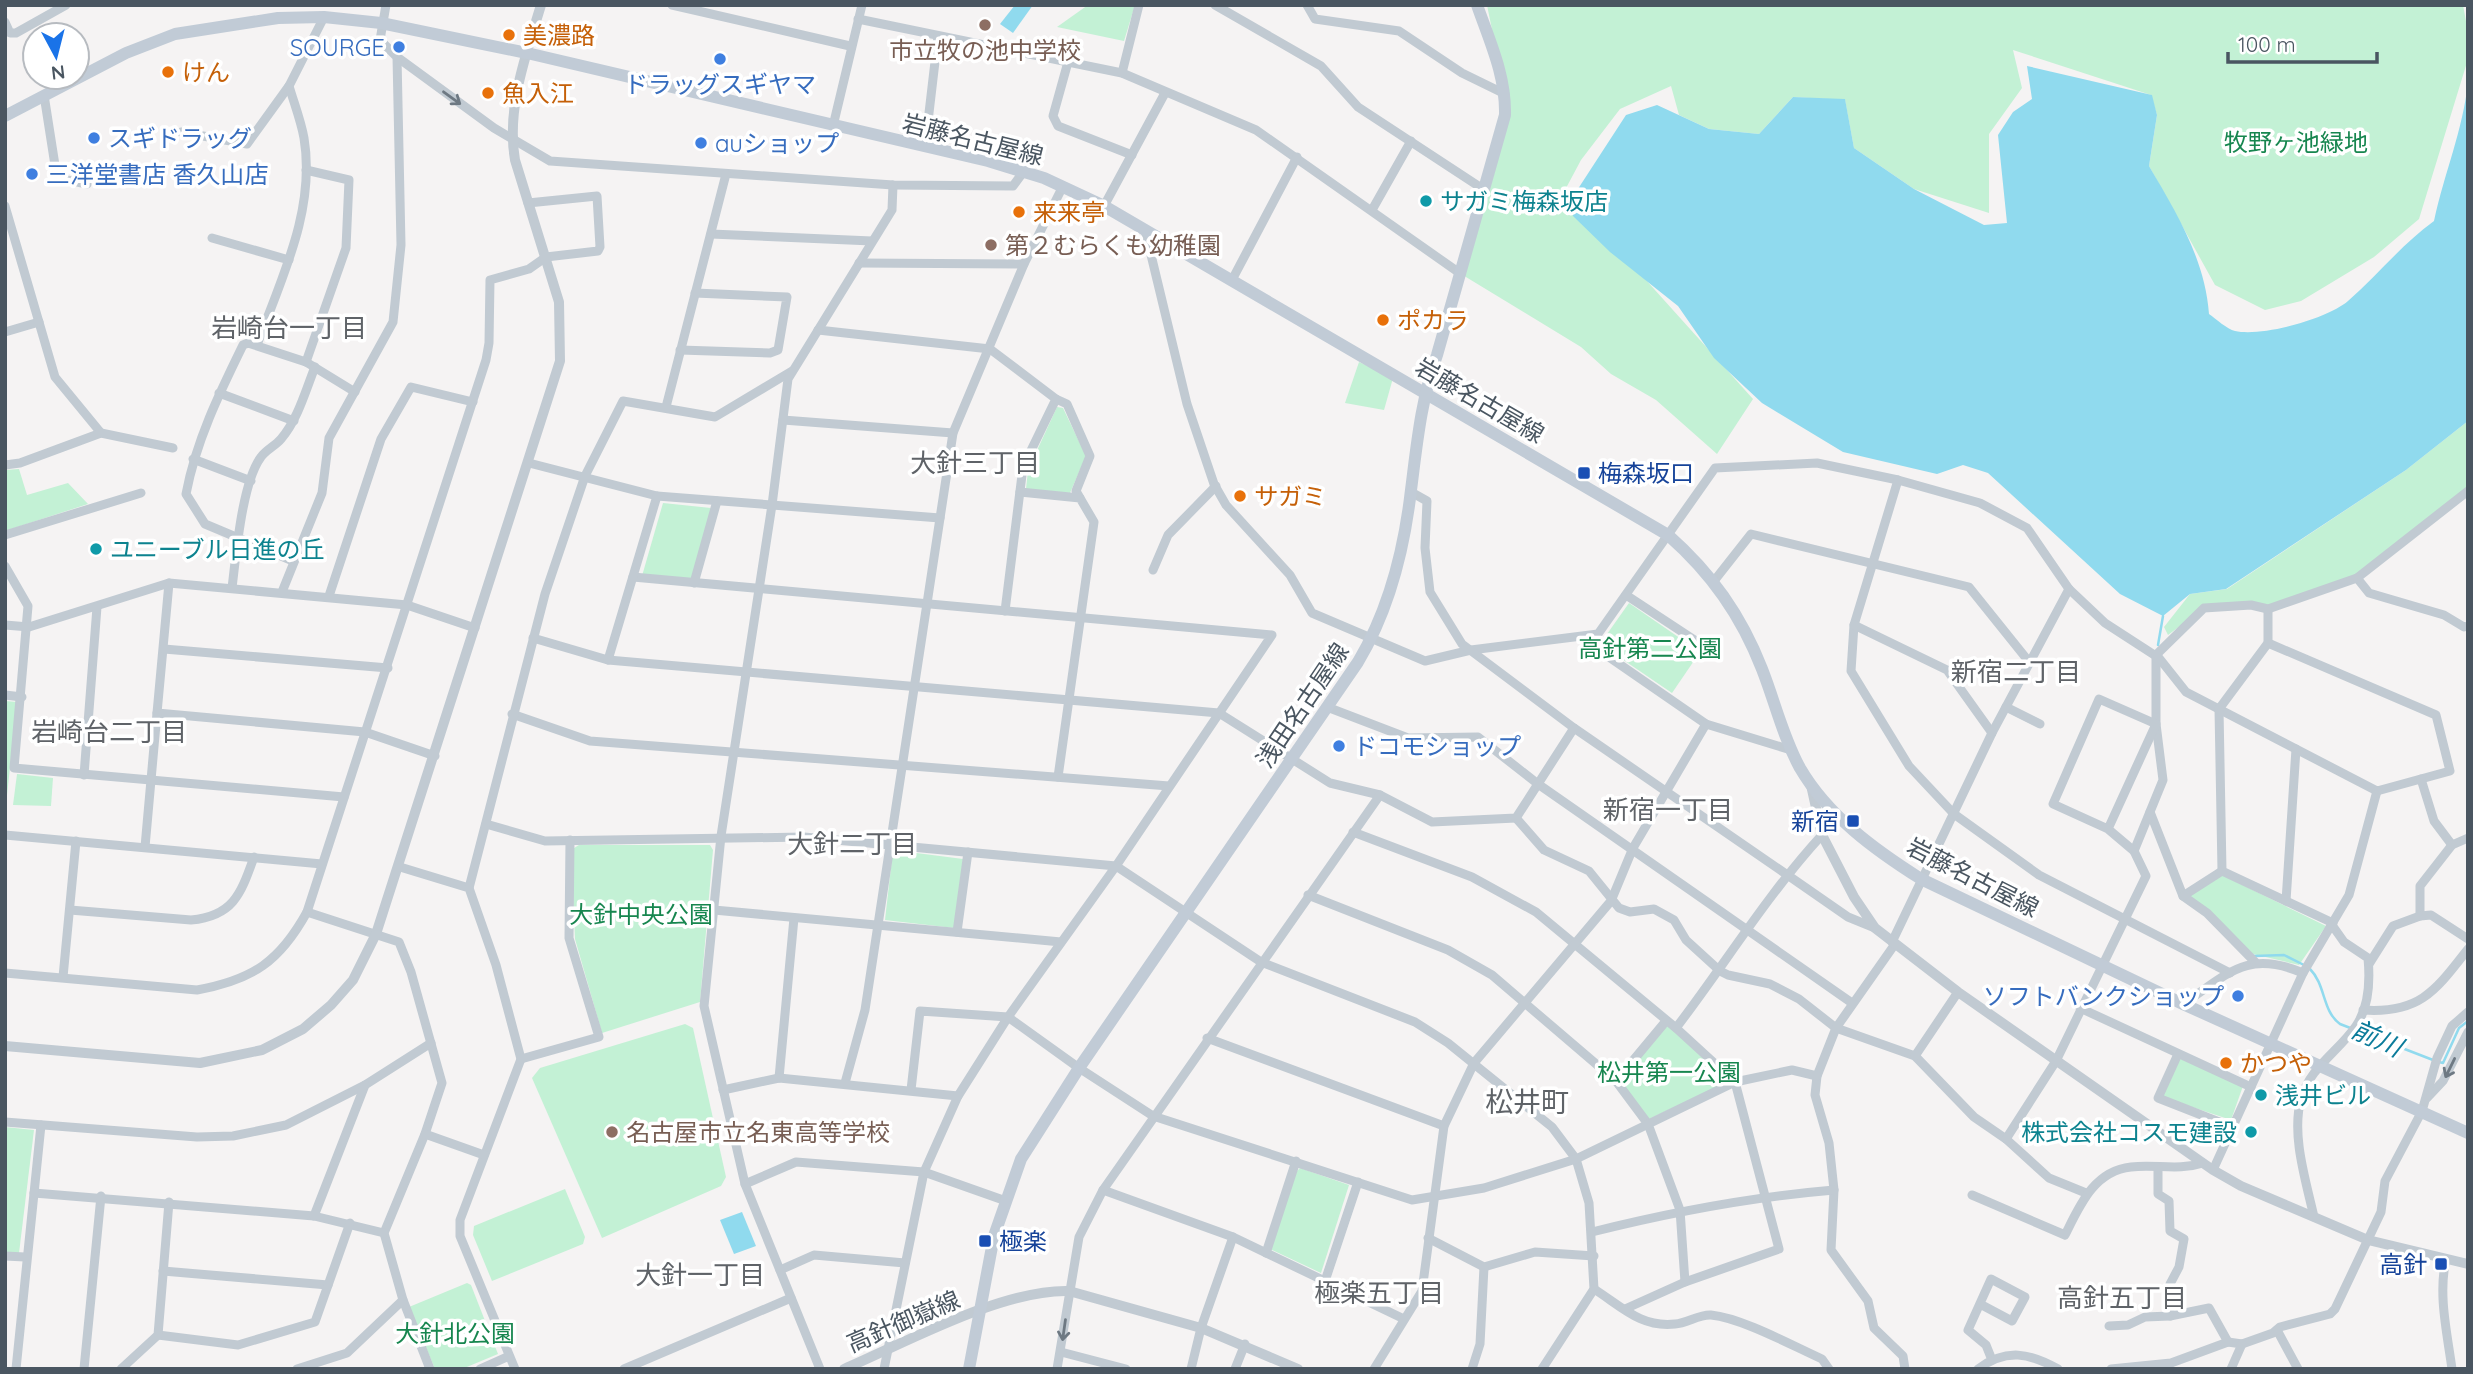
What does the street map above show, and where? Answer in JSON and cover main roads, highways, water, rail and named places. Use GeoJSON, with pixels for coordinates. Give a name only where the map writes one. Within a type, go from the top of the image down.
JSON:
{"type":"FeatureCollection","features":[{"type":"Feature","properties":{"kind":"main road","name":"浅田名古屋線"},"geometry":{"type":"LineString","coordinates":[[969,1369],[994,1236],[1021,1159],[1079,1069],[1188,913],[1373,637],[1399,560],[1424,391],[1461,274],[1505,115],[1505,94],[1500,66],[1477,5]]}},
{"type":"Feature","properties":{"kind":"main road","name":"岩藤名古屋線"},"geometry":{"type":"LineString","coordinates":[[5,116],[126,53],[175,34],[278,18],[324,17],[381,23],[527,53],[1024,171],[1063,186],[1104,206],[1668,535],[1714,581],[1746,630],[1791,750],[1811,785],[1860,836],[1921,879],[2318,1067],[2424,1105],[2468,1133]]}},
{"type":"Feature","properties":{"kind":"water"},"geometry":{"type":"Polygon","coordinates":[[[1015,5],[1033,5],[1013,33],[1000,24],[1015,5]]]}},
{"type":"Feature","properties":{"kind":"water"},"geometry":{"type":"Polygon","coordinates":[[[2027,66],[2152,95],[2157,115],[2149,166],[2188,237],[2202,274],[2209,314],[2232,330],[2247,332],[2294,325],[2338,308],[2434,221],[2462,117],[2468,82],[2468,421],[2406,470],[2226,589],[2190,594],[2163,616],[2120,594],[1988,473],[1963,465],[1937,474],[1843,452],[1762,403],[1714,358],[1678,306],[1610,252],[1573,216],[1574,195],[1626,115],[1657,105],[1709,129],[1759,134],[1793,97],[1845,99],[1854,148],[1914,189],[1984,225],[2007,223],[1998,135],[2013,112],[2032,99],[2027,66]]]}},
{"type":"Feature","properties":{"kind":"water"},"geometry":{"type":"Polygon","coordinates":[[[742,1212],[756,1246],[734,1254],[720,1220],[742,1212]]]}},
{"type":"Feature","properties":{"kind":"waterway","name":"前川"},"geometry":{"type":"LineString","coordinates":[[2158,645],[2163,616]]}},
{"type":"Feature","properties":{"kind":"waterway","name":"前川"},"geometry":{"type":"LineString","coordinates":[[2254,956],[2284,955],[2304,965]]}},
{"type":"Feature","properties":{"kind":"waterway","name":"前川"},"geometry":{"type":"LineString","coordinates":[[2310,969],[2319,983],[2330,1012],[2340,1024],[2433,1060]]}},
{"type":"Feature","properties":{"kind":"waterway","name":"前川"},"geometry":{"type":"LineString","coordinates":[[2439,1062],[2443,1063],[2459,1028],[2468,1021]]}},
{"type":"Feature","properties":{"kind":"place","name":"市立牧の池中学校"},"geometry":{"type":"Point","coordinates":[985,25]}},
{"type":"Feature","properties":{"kind":"place","name":"美濃路"},"geometry":{"type":"Point","coordinates":[509,35]}},
{"type":"Feature","properties":{"kind":"place","name":"SOURGE"},"geometry":{"type":"Point","coordinates":[399,47]}},
{"type":"Feature","properties":{"kind":"place","name":"ドラッグスギヤマ"},"geometry":{"type":"Point","coordinates":[720,59]}},
{"type":"Feature","properties":{"kind":"place","name":"けん"},"geometry":{"type":"Point","coordinates":[168,72]}},
{"type":"Feature","properties":{"kind":"place","name":"魚入江"},"geometry":{"type":"Point","coordinates":[488,93]}},
{"type":"Feature","properties":{"kind":"place","name":"スギドラッグ"},"geometry":{"type":"Point","coordinates":[94,138]}},
{"type":"Feature","properties":{"kind":"place","name":"auショップ"},"geometry":{"type":"Point","coordinates":[701,143]}},
{"type":"Feature","properties":{"kind":"place","name":"三洋堂書店 香久山店"},"geometry":{"type":"Point","coordinates":[32,174]}},
{"type":"Feature","properties":{"kind":"place","name":"サガミ梅森坂店"},"geometry":{"type":"Point","coordinates":[1426,201]}},
{"type":"Feature","properties":{"kind":"place","name":"来来亭"},"geometry":{"type":"Point","coordinates":[1019,212]}},
{"type":"Feature","properties":{"kind":"place","name":"第２むらくも幼稚園"},"geometry":{"type":"Point","coordinates":[991,245]}},
{"type":"Feature","properties":{"kind":"place","name":"ポカラ"},"geometry":{"type":"Point","coordinates":[1383,320]}},
{"type":"Feature","properties":{"kind":"place","name":"梅森坂口"},"geometry":{"type":"Point","coordinates":[1584,473]}},
{"type":"Feature","properties":{"kind":"place","name":"サガミ"},"geometry":{"type":"Point","coordinates":[1240,496]}},
{"type":"Feature","properties":{"kind":"place","name":"ユニーブル日進の丘"},"geometry":{"type":"Point","coordinates":[96,549]}},
{"type":"Feature","properties":{"kind":"place","name":"ドコモショップ"},"geometry":{"type":"Point","coordinates":[1339,746]}},
{"type":"Feature","properties":{"kind":"place","name":"新宿"},"geometry":{"type":"Point","coordinates":[1853,821]}},
{"type":"Feature","properties":{"kind":"place","name":"ソフトバンクショップ"},"geometry":{"type":"Point","coordinates":[2238,996]}},
{"type":"Feature","properties":{"kind":"place","name":"かつや"},"geometry":{"type":"Point","coordinates":[2226,1063]}},
{"type":"Feature","properties":{"kind":"place","name":"浅井ビル"},"geometry":{"type":"Point","coordinates":[2261,1095]}},
{"type":"Feature","properties":{"kind":"place","name":"名古屋市立名東高等学校"},"geometry":{"type":"Point","coordinates":[612,1132]}},
{"type":"Feature","properties":{"kind":"place","name":"株式会社コスモ建設"},"geometry":{"type":"Point","coordinates":[2251,1132]}},
{"type":"Feature","properties":{"kind":"place","name":"極楽"},"geometry":{"type":"Point","coordinates":[985,1241]}},
{"type":"Feature","properties":{"kind":"place","name":"高針"},"geometry":{"type":"Point","coordinates":[2441,1264]}},
{"type":"Feature","properties":{"kind":"district","name":"岩崎台一丁目"},"geometry":{"type":"Point","coordinates":[289,327]}},
{"type":"Feature","properties":{"kind":"district","name":"大針三丁目"},"geometry":{"type":"Point","coordinates":[975,462]}},
{"type":"Feature","properties":{"kind":"district","name":"新宿二丁目"},"geometry":{"type":"Point","coordinates":[2016,671]}},
{"type":"Feature","properties":{"kind":"district","name":"岩崎台二丁目"},"geometry":{"type":"Point","coordinates":[109,731]}},
{"type":"Feature","properties":{"kind":"district","name":"新宿一丁目"},"geometry":{"type":"Point","coordinates":[1668,809]}},
{"type":"Feature","properties":{"kind":"district","name":"大針二丁目"},"geometry":{"type":"Point","coordinates":[852,843]}},
{"type":"Feature","properties":{"kind":"district","name":"松井町"},"geometry":{"type":"Point","coordinates":[1527,1101]}},
{"type":"Feature","properties":{"kind":"district","name":"大針一丁目"},"geometry":{"type":"Point","coordinates":[700,1274]}},
{"type":"Feature","properties":{"kind":"district","name":"極楽五丁目"},"geometry":{"type":"Point","coordinates":[1379,1292]}},
{"type":"Feature","properties":{"kind":"district","name":"高針五丁目"},"geometry":{"type":"Point","coordinates":[2122,1297]}},
{"type":"Feature","properties":{"kind":"park label","name":"牧野ヶ池緑地"},"geometry":{"type":"Point","coordinates":[2296,142]}},
{"type":"Feature","properties":{"kind":"park label","name":"高針第二公園"},"geometry":{"type":"Point","coordinates":[1650,648]}},
{"type":"Feature","properties":{"kind":"park label","name":"大針中央公園"},"geometry":{"type":"Point","coordinates":[641,914]}},
{"type":"Feature","properties":{"kind":"park label","name":"松井第一公園"},"geometry":{"type":"Point","coordinates":[1669,1072]}},
{"type":"Feature","properties":{"kind":"park label","name":"大針北公園"},"geometry":{"type":"Point","coordinates":[455,1333]}}]}
